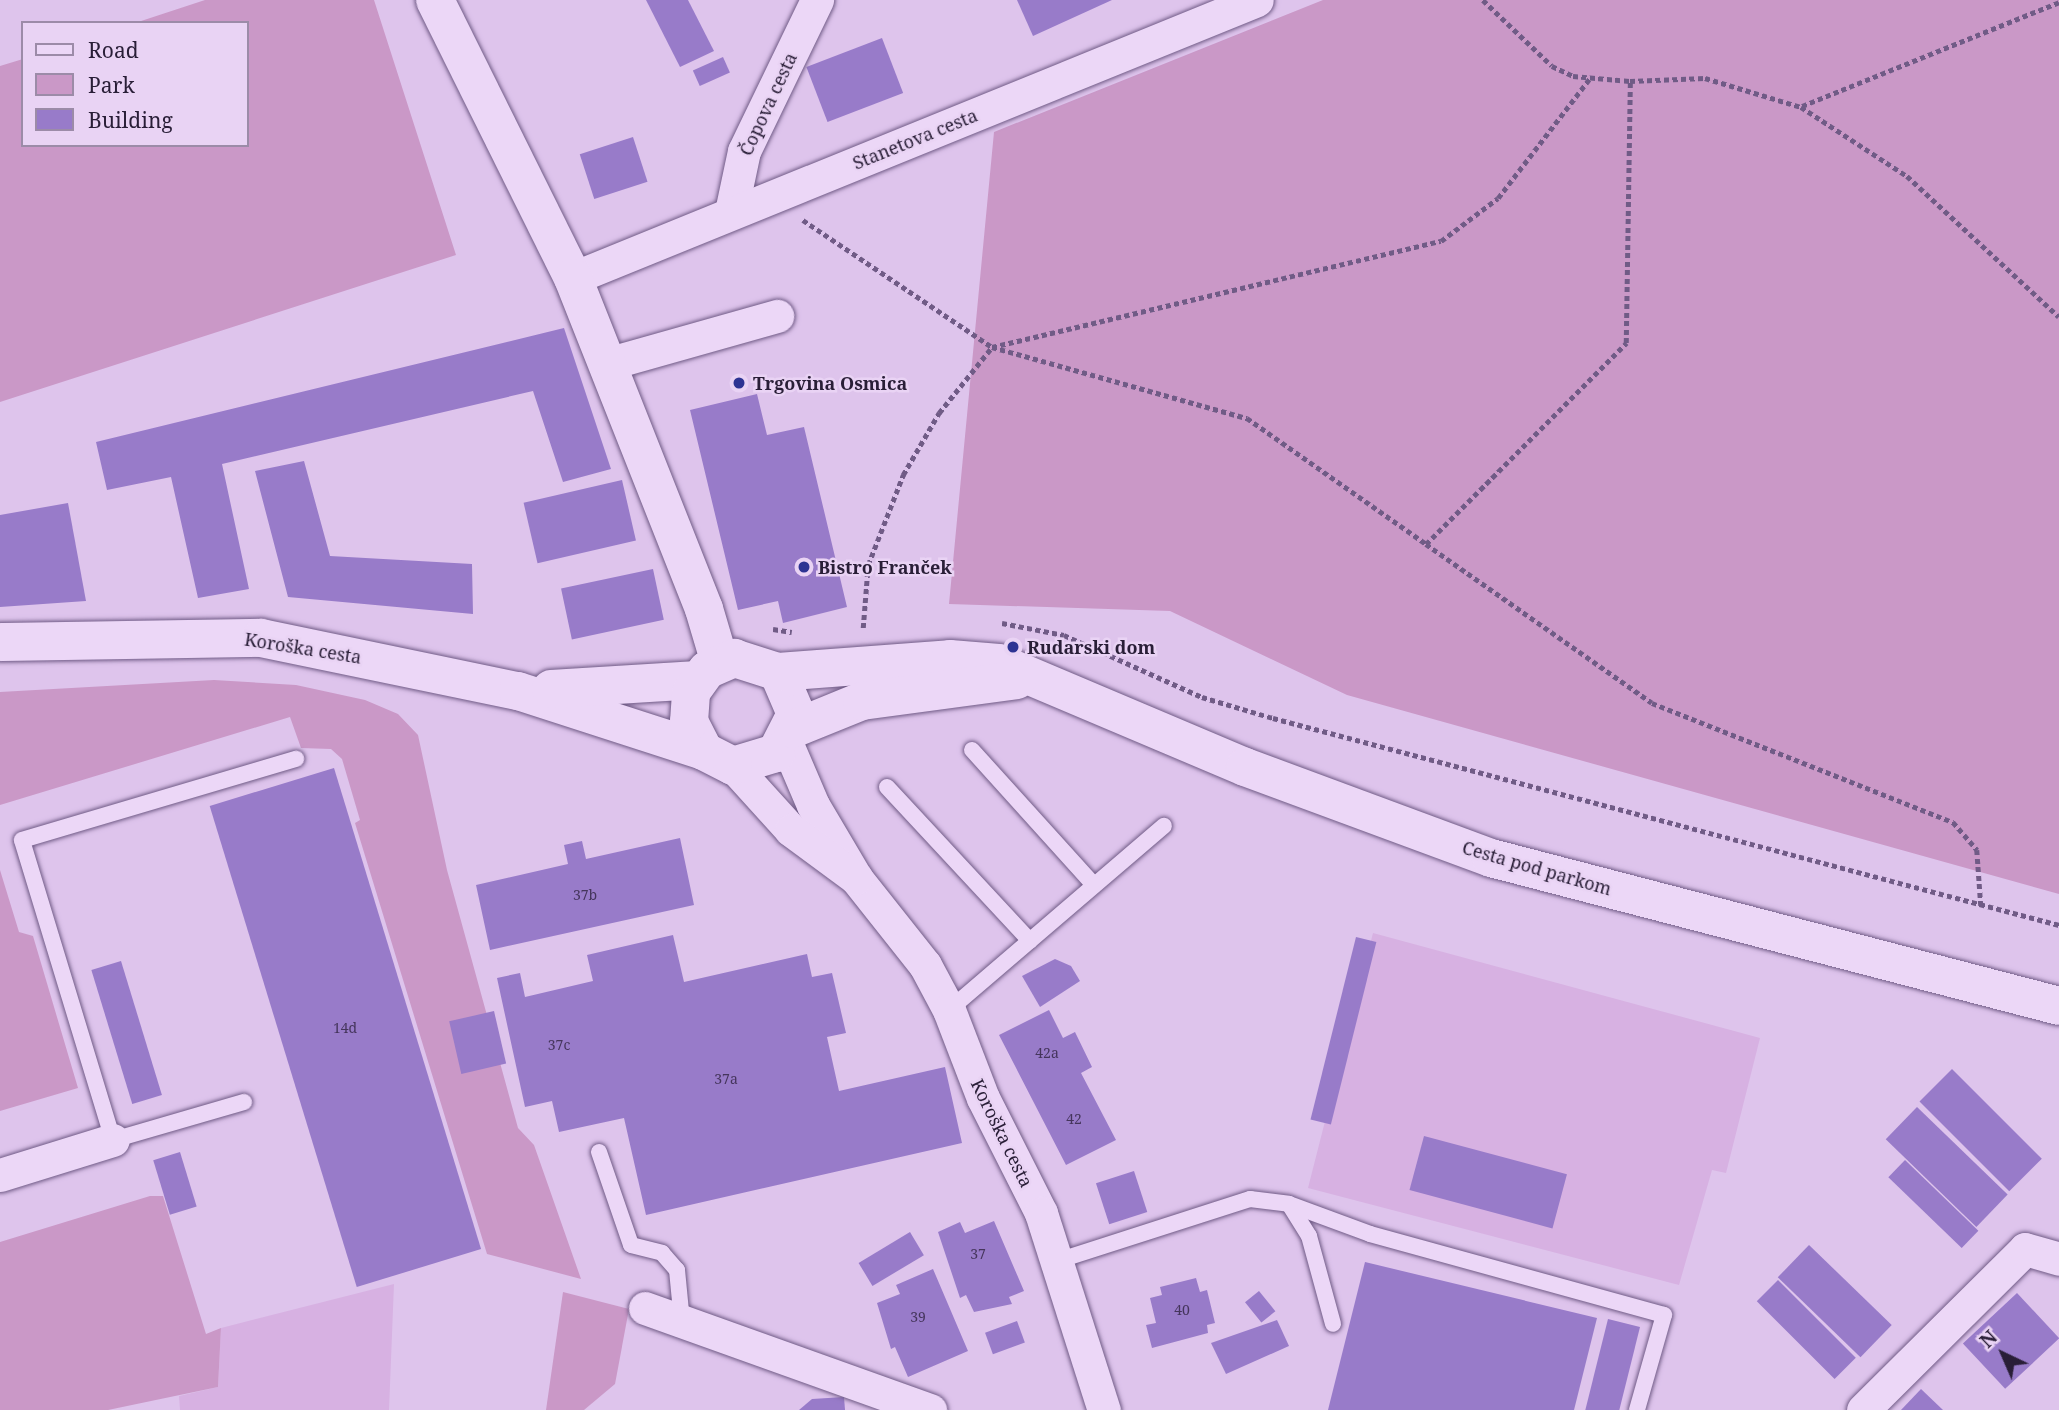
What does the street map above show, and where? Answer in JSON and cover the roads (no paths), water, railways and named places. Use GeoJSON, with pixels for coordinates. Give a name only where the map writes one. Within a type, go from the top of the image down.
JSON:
{"type":"FeatureCollection","features":[{"type":"Feature","properties":{"kind":"main road"},"geometry":{"type":"LineString","coordinates":[[435,0],[573,278],[704,609],[709,672],[688,722],[718,758]]}},
{"type":"Feature","properties":{"kind":"main road","name":"Koroška cesta"},"geometry":{"type":"LineString","coordinates":[[0,642],[261,638],[518,691]]}},
{"type":"Feature","properties":{"kind":"main road"},"geometry":{"type":"LineString","coordinates":[[518,691],[709,672],[750,659],[778,672],[794,698],[790,735]]}},
{"type":"Feature","properties":{"kind":"main road","name":"Cesta pod parkom"},"geometry":{"type":"LineString","coordinates":[[778,672],[950,659],[999,663],[1245,766],[1491,858],[2059,1006]]}},
{"type":"Feature","properties":{"kind":"main road"},"geometry":{"type":"LineString","coordinates":[[518,691],[718,758],[764,761],[790,735],[862,701],[1033,678]]}},
{"type":"Feature","properties":{"kind":"street","name":"Čopova cesta"},"geometry":{"type":"LineString","coordinates":[[731,212],[744,151],[817,0]]}},
{"type":"Feature","properties":{"kind":"street","name":"Stanetova cesta"},"geometry":{"type":"LineString","coordinates":[[573,278],[1257,0]]}},
{"type":"Feature","properties":{"kind":"street"},"geometry":{"type":"LineString","coordinates":[[607,364],[778,316]]}},
{"type":"Feature","properties":{"kind":"street"},"geometry":{"type":"LineString","coordinates":[[790,735],[813,805],[843,847],[856,878]]}},
{"type":"Feature","properties":{"kind":"street"},"geometry":{"type":"LineString","coordinates":[[718,758],[791,830],[856,878]]}},
{"type":"Feature","properties":{"kind":"street","name":"Koroška cesta"},"geometry":{"type":"LineString","coordinates":[[856,878],[925,965],[948,1010],[1057,1261],[1104,1410]]}},
{"type":"Feature","properties":{"kind":"street"},"geometry":{"type":"LineString","coordinates":[[0,1175],[113,1140]]}},
{"type":"Feature","properties":{"kind":"street"},"geometry":{"type":"LineString","coordinates":[[1863,1410],[2025,1248],[2059,1259]]}},
{"type":"Feature","properties":{"kind":"street"},"geometry":{"type":"LineString","coordinates":[[645,1308],[930,1410]]}},
{"type":"Feature","properties":{"kind":"lane"},"geometry":{"type":"LineString","coordinates":[[972,750],[1093,884]]}},
{"type":"Feature","properties":{"kind":"lane"},"geometry":{"type":"LineString","coordinates":[[244,1102],[113,1140],[22,840],[296,760]]}},
{"type":"Feature","properties":{"kind":"lane"},"geometry":{"type":"LineString","coordinates":[[887,787],[1030,941]]}},
{"type":"Feature","properties":{"kind":"lane"},"geometry":{"type":"LineString","coordinates":[[948,1010],[1164,825]]}},
{"type":"Feature","properties":{"kind":"lane"},"geometry":{"type":"LineString","coordinates":[[598,1152],[631,1245],[662,1253],[677,1269],[682,1322]]}},
{"type":"Feature","properties":{"kind":"lane"},"geometry":{"type":"LineString","coordinates":[[1057,1261],[1250,1199],[1289,1204],[1370,1234],[1664,1315],[1637,1410]]}},
{"type":"Feature","properties":{"kind":"lane"},"geometry":{"type":"LineString","coordinates":[[1289,1204],[1309,1236],[1333,1324]]}},
{"type":"Feature","properties":{"kind":"place","name":"Trgovina Osmica"},"geometry":{"type":"Point","coordinates":[739,383]}},
{"type":"Feature","properties":{"kind":"place","name":"Bistro Franček"},"geometry":{"type":"Point","coordinates":[804,567]}},
{"type":"Feature","properties":{"kind":"place","name":"Rudarski dom"},"geometry":{"type":"Point","coordinates":[1013,647]}}]}
